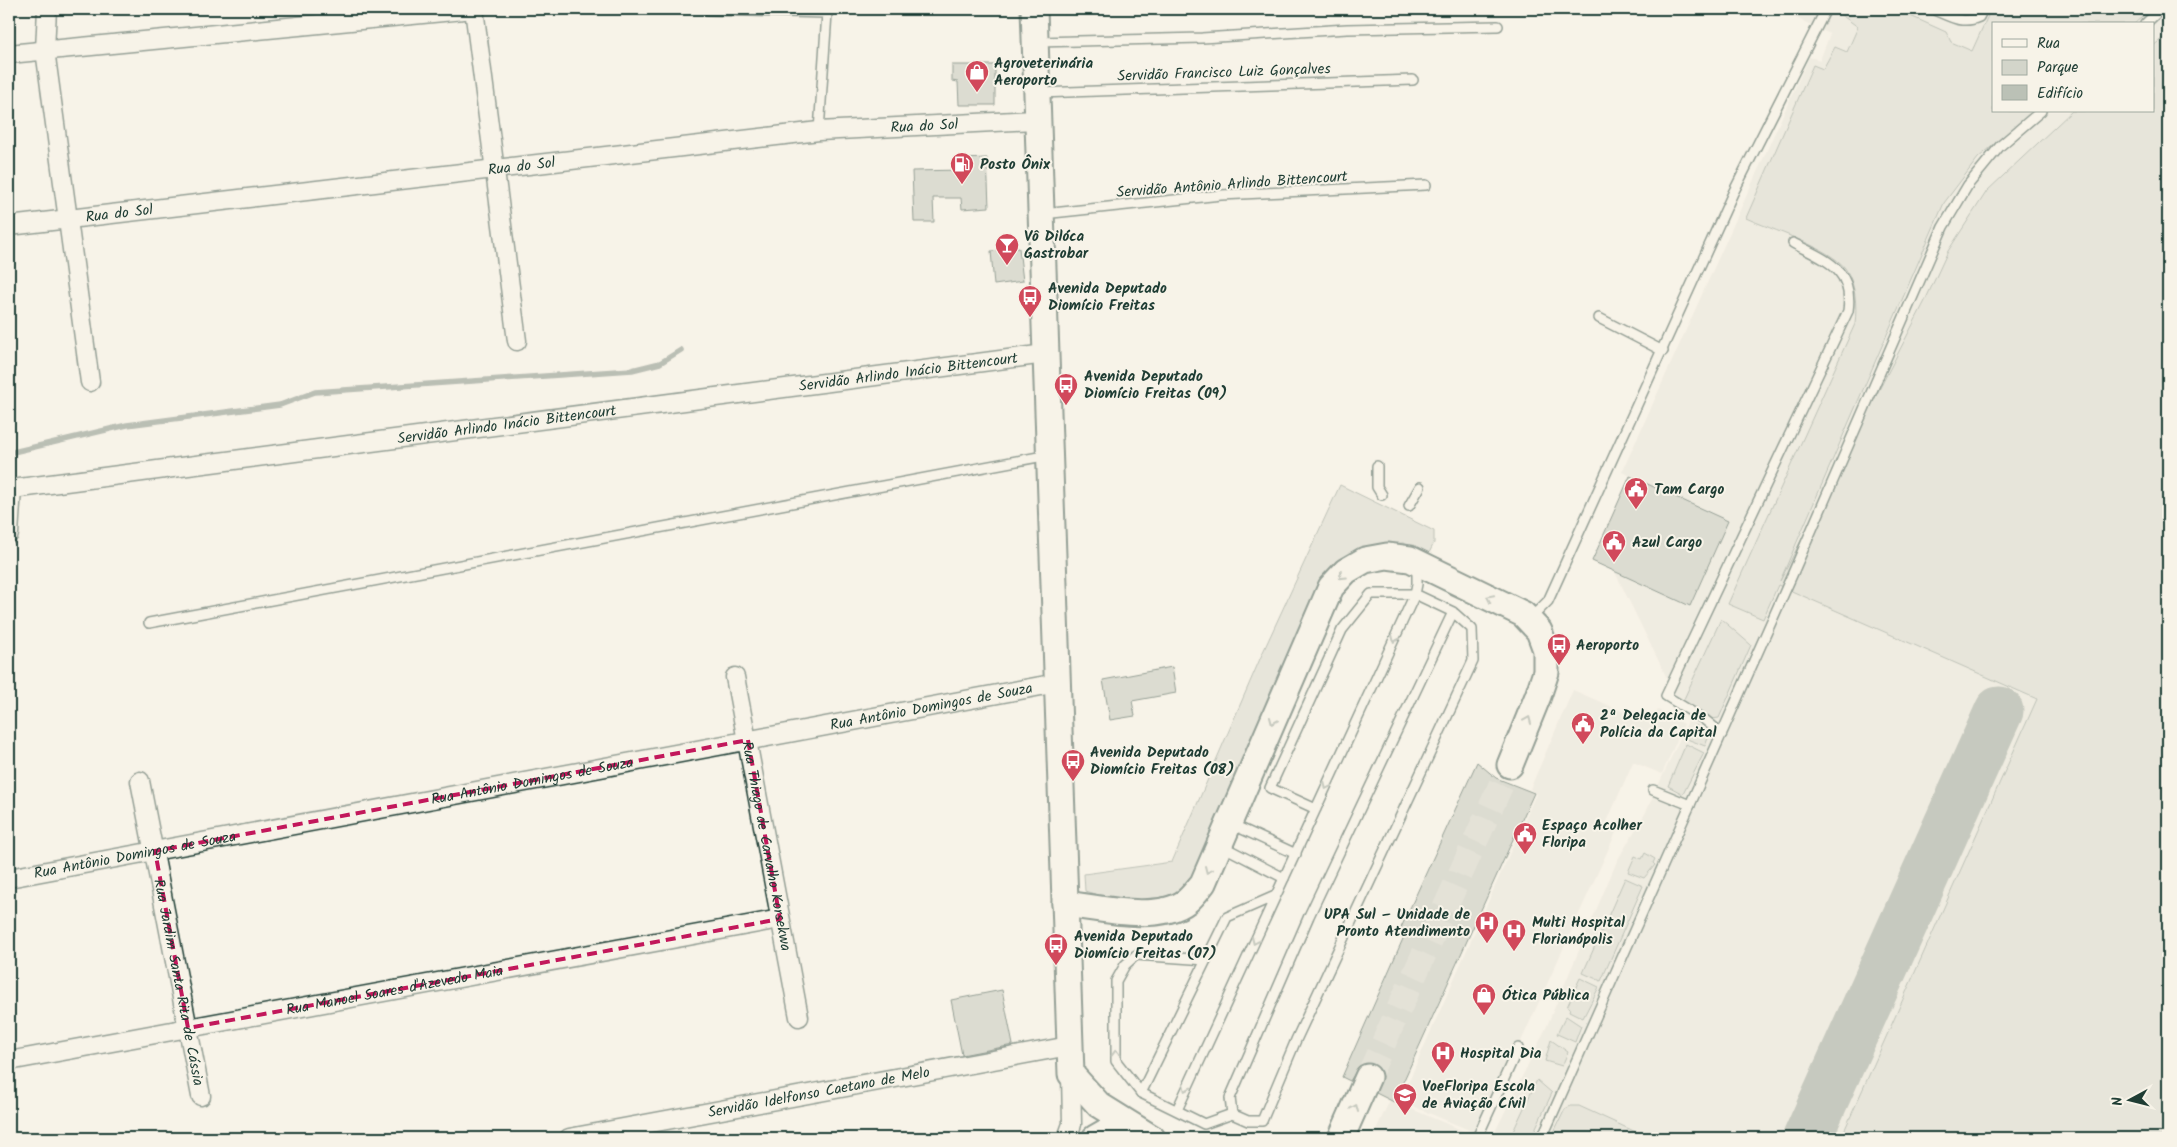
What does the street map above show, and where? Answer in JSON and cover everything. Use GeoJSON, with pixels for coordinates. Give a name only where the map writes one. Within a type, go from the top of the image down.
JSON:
{"type":"FeatureCollection","features":[{"type":"Feature","properties":{"kind":"street"},"geometry":{"type":"LineString","coordinates":[[46,9],[45,50],[90,382]]}},
{"type":"Feature","properties":{"kind":"street"},"geometry":{"type":"LineString","coordinates":[[9,54],[474,9],[517,341]]}},
{"type":"Feature","properties":{"kind":"street"},"geometry":{"type":"LineString","coordinates":[[1034,9],[1036,120],[1072,1133]]}},
{"type":"Feature","properties":{"kind":"street","name":"Rua do Sol"},"geometry":{"type":"LineString","coordinates":[[9,226],[819,131],[1036,120]]}},
{"type":"Feature","properties":{"kind":"street","name":"Servidão Arlindo Inácio Bittencourt"},"geometry":{"type":"LineString","coordinates":[[9,534],[12,489],[1045,354]]}},
{"type":"Feature","properties":{"kind":"street"},"geometry":{"type":"LineString","coordinates":[[1065,904],[1143,913],[1168,911],[1187,901],[1203,883],[1330,587],[1346,571],[1365,560],[1387,556],[1410,559],[1523,614],[1538,631],[1546,650],[1546,672],[1510,765]]}},
{"type":"Feature","properties":{"kind":"street","name":"Rua Thiago de Carvalho Korsekwa"},"geometry":{"type":"LineString","coordinates":[[735,677],[798,1017]]}},
{"type":"Feature","properties":{"kind":"street","name":"Rua Antônio Domingos de Souza"},"geometry":{"type":"LineString","coordinates":[[9,878],[1057,683]]}},
{"type":"Feature","properties":{"kind":"street","name":"Rua Jardim Santa Rita de Cássia"},"geometry":{"type":"LineString","coordinates":[[140,781],[201,1096]]}},
{"type":"Feature","properties":{"kind":"street","name":"Rua Manoel Soares d'Azevedo Maia"},"geometry":{"type":"LineString","coordinates":[[9,1061],[780,919]]}},
{"type":"Feature","properties":{"kind":"street","name":"Servidão Idelfonso Caetano de Melo"},"geometry":{"type":"LineString","coordinates":[[569,1138],[1069,1046]]}},
{"type":"Feature","properties":{"kind":"street"},"geometry":{"type":"LineString","coordinates":[[1071,1074],[1099,1105],[1152,1138]]}},
{"type":"Feature","properties":{"kind":"street"},"geometry":{"type":"LineString","coordinates":[[1342,1138],[1368,1077]]}},
{"type":"Feature","properties":{"kind":"street"},"geometry":{"type":"LineString","coordinates":[[1095,1138],[1109,1130],[1131,1126]]}},
{"type":"Feature","properties":{"kind":"lane"},"geometry":{"type":"LineString","coordinates":[[1523,614],[1537,612],[1548,601],[1733,193],[1826,9]]}},
{"type":"Feature","properties":{"kind":"lane"},"geometry":{"type":"LineString","coordinates":[[1932,9],[1958,20],[1969,22],[1979,17],[1983,9]]}},
{"type":"Feature","properties":{"kind":"lane"},"geometry":{"type":"LineString","coordinates":[[2147,22],[2161,9]]}},
{"type":"Feature","properties":{"kind":"lane"},"geometry":{"type":"LineString","coordinates":[[708,10],[827,13],[819,131]]}},
{"type":"Feature","properties":{"kind":"lane"},"geometry":{"type":"LineString","coordinates":[[1034,42],[1202,38],[1347,29],[1498,26]]}},
{"type":"Feature","properties":{"kind":"lane","name":"Servidão Francisco Luiz Gonçalves"},"geometry":{"type":"LineString","coordinates":[[1036,93],[1413,80]]}},
{"type":"Feature","properties":{"kind":"lane"},"geometry":{"type":"LineString","coordinates":[[1542,1138],[1722,734],[1943,228],[1968,185],[2000,146],[2040,112]]}},
{"type":"Feature","properties":{"kind":"lane","name":"Servidão Antônio Arlindo Bittencourt"},"geometry":{"type":"LineString","coordinates":[[1040,214],[1221,195],[1426,185]]}},
{"type":"Feature","properties":{"kind":"lane"},"geometry":{"type":"LineString","coordinates":[[1722,734],[1701,717],[1666,696],[1848,311],[1850,298],[1848,285],[1842,274],[1833,264],[1793,243]]}},
{"type":"Feature","properties":{"kind":"lane"},"geometry":{"type":"LineString","coordinates":[[1599,318],[1663,351]]}},
{"type":"Feature","properties":{"kind":"lane"},"geometry":{"type":"LineString","coordinates":[[149,623],[1049,454]]}},
{"type":"Feature","properties":{"kind":"lane"},"geometry":{"type":"LineString","coordinates":[[1377,466],[1377,487],[1382,495]]}},
{"type":"Feature","properties":{"kind":"lane"},"geometry":{"type":"LineString","coordinates":[[1409,506],[1420,486]]}},
{"type":"Feature","properties":{"kind":"lane"},"geometry":{"type":"LineString","coordinates":[[1177,1110],[1415,594],[1417,562]]}},
{"type":"Feature","properties":{"kind":"lane"},"geometry":{"type":"LineString","coordinates":[[1206,960],[1136,956],[1124,965],[1116,981],[1116,1061],[1125,1075],[1142,1093],[1204,1124],[1232,1114],[1248,1121],[1262,1121],[1296,1040],[1473,661],[1472,629],[1453,612],[1415,594],[1371,594],[1342,630],[1270,788],[1316,809]]}},
{"type":"Feature","properties":{"kind":"lane"},"geometry":{"type":"LineString","coordinates":[[1232,1114],[1230,1098],[1305,925],[1453,612]]}},
{"type":"Feature","properties":{"kind":"lane"},"geometry":{"type":"LineString","coordinates":[[1653,790],[1690,805]]}},
{"type":"Feature","properties":{"kind":"lane"},"geometry":{"type":"LineString","coordinates":[[1229,823],[1296,854]]}},
{"type":"Feature","properties":{"kind":"lane"},"geometry":{"type":"LineString","coordinates":[[1219,845],[1284,878]]}},
{"type":"Feature","properties":{"kind":"lane"},"geometry":{"type":"LineString","coordinates":[[1142,1093],[1227,917],[1275,896]]}},
{"type":"Feature","properties":{"kind":"lane"},"geometry":{"type":"LineString","coordinates":[[1477,1138],[1518,1048]]}},
{"type":"Feature","properties":{"kind":"highlighted area"},"geometry":{"type":"Polygon","coordinates":[[[748,740],[780,919],[188,1028],[155,851],[748,740]]]}},
{"type":"Feature","properties":{"kind":"shaded area"},"geometry":{"type":"Polygon","coordinates":[[[1777,9],[2168,9],[2168,1138],[1492,1138],[1546,1028],[1617,861],[1646,812],[1688,721],[1615,572],[1690,606],[1728,521],[1622,472],[1809,57],[1820,60],[1830,34],[1777,9]]]}},
{"type":"Feature","properties":{"kind":"shaded area","name":"Multi Hospital Florianópolis"},"geometry":{"type":"Polygon","coordinates":[[[1573,690],[1651,724],[1658,710],[1684,724],[1662,774],[1633,762],[1606,824],[1618,828],[1518,1048],[1474,1132],[1400,1101],[1536,794],[1530,789],[1573,690]]]}},
{"type":"Feature","properties":{"kind":"shaded area","name":"VoeFloripa Escola de Aviação Cívil"},"geometry":{"type":"Polygon","coordinates":[[[1390,1100],[1466,1132],[1463,1138],[1372,1138],[1390,1100]]]}},
{"type":"Feature","properties":{"kind":"green space"},"geometry":{"type":"Polygon","coordinates":[[[1833,9],[1895,9],[1946,32],[1951,42],[1972,51],[1991,9],[2151,9],[2136,22],[1992,22],[1992,112],[2033,112],[1978,158],[1944,203],[1780,581],[1924,303],[1948,251],[1987,191],[2071,112],[2154,112],[2154,45],[2168,34],[2168,1138],[1841,1138],[2037,699],[1778,585],[1763,619],[1728,604],[1855,324],[1856,309],[1854,288],[1849,274],[1837,261],[1813,246],[1746,218],[1813,65],[1823,69],[1835,47],[1847,52],[1858,27],[1833,9]]]}},
{"type":"Feature","properties":{"kind":"green space"},"geometry":{"type":"Polygon","coordinates":[[[1340,485],[1434,531],[1434,543],[1429,553],[1403,543],[1386,544],[1324,580],[1192,875],[1179,891],[1165,899],[1130,901],[1085,891],[1084,874],[1172,862],[1263,652],[1340,485]]]}},
{"type":"Feature","properties":{"kind":"green space"},"geometry":{"type":"Polygon","coordinates":[[[1721,619],[1751,645],[1719,718],[1705,720],[1685,707],[1683,701],[1721,619]]]}},
{"type":"Feature","properties":{"kind":"green space"},"geometry":{"type":"Polygon","coordinates":[[[1696,725],[1708,738],[1705,746],[1687,739],[1696,725]]]}},
{"type":"Feature","properties":{"kind":"green space"},"geometry":{"type":"Polygon","coordinates":[[[1686,744],[1704,753],[1683,794],[1668,786],[1686,744]]]}},
{"type":"Feature","properties":{"kind":"green space"},"geometry":{"type":"Polygon","coordinates":[[[1645,853],[1655,859],[1653,863],[1655,865],[1644,878],[1628,872],[1635,856],[1642,859],[1645,853]]]}},
{"type":"Feature","properties":{"kind":"green space"},"geometry":{"type":"Polygon","coordinates":[[[1625,878],[1643,886],[1601,981],[1583,973],[1625,878]]]}},
{"type":"Feature","properties":{"kind":"green space"},"geometry":{"type":"Polygon","coordinates":[[[1580,978],[1599,987],[1583,1018],[1569,1011],[1570,1008],[1567,1007],[1580,978]]]}},
{"type":"Feature","properties":{"kind":"green space"},"geometry":{"type":"Polygon","coordinates":[[[1566,1016],[1581,1026],[1575,1042],[1557,1034],[1566,1016]]]}},
{"type":"Feature","properties":{"kind":"green space"},"geometry":{"type":"Polygon","coordinates":[[[1551,1040],[1568,1052],[1562,1066],[1545,1061],[1551,1040]]]}},
{"type":"Feature","properties":{"kind":"green space"},"geometry":{"type":"Polygon","coordinates":[[[1537,1080],[1552,1093],[1531,1138],[1510,1138],[1537,1080]]]}},
{"type":"Feature","properties":{"kind":"green space"},"geometry":{"type":"Polygon","coordinates":[[[1571,1106],[1579,1106],[1649,1138],[1551,1138],[1565,1109],[1571,1106]]]}},
{"type":"Feature","properties":{"kind":"building","name":"Agroveterinária Aeroporto"},"geometry":{"type":"Polygon","coordinates":[[[952,65],[995,65],[995,105],[959,105],[958,82],[952,81],[952,65]]]}},
{"type":"Feature","properties":{"kind":"building","name":"Posto Ônix"},"geometry":{"type":"Polygon","coordinates":[[[987,158],[989,207],[962,209],[961,198],[933,198],[934,222],[914,222],[912,171],[962,170],[961,159],[987,158]]]}},
{"type":"Feature","properties":{"kind":"building","name":"Vô Dilóca Gastrobar"},"geometry":{"type":"Polygon","coordinates":[[[1019,248],[1023,281],[994,285],[991,251],[1019,248]]]}},
{"type":"Feature","properties":{"kind":"building"},"geometry":{"type":"Polygon","coordinates":[[[1630,476],[1728,521],[1690,606],[1592,561],[1630,476]]]}},
{"type":"Feature","properties":{"kind":"building"},"geometry":{"type":"Polygon","coordinates":[[[1172,667],[1176,693],[1132,701],[1135,716],[1110,720],[1103,680],[1172,667]]]}},
{"type":"Feature","properties":{"kind":"building"},"geometry":{"type":"Polygon","coordinates":[[[1477,762],[1496,778],[1534,793],[1394,1102],[1376,1093],[1382,1076],[1380,1069],[1374,1064],[1360,1065],[1350,1081],[1342,1077],[1406,932],[1400,930],[1477,762]]]}},
{"type":"Feature","properties":{"kind":"building"},"geometry":{"type":"Polygon","coordinates":[[[1002,990],[1013,1045],[962,1055],[951,1000],[1002,990]]]}},
{"type":"Feature","properties":{"kind":"waterway"},"geometry":{"type":"LineString","coordinates":[[9,453],[127,425],[280,405],[315,392],[632,370],[660,363],[681,350]]}},
{"type":"Feature","properties":{"kind":"taxiway"},"geometry":{"type":"LineString","coordinates":[[1807,1138],[1999,711]]}},
{"type":"Feature","properties":{"kind":"tunnel"},"geometry":{"type":"LineString","coordinates":[[1368,1077],[1510,765]]}},
{"type":"Feature","properties":{"kind":"place","name":"Agroveterinária Aeroporto"},"geometry":{"type":"Point","coordinates":[977,93]}},
{"type":"Feature","properties":{"kind":"place","name":"Posto Ônix"},"geometry":{"type":"Point","coordinates":[962,185]}},
{"type":"Feature","properties":{"kind":"place","name":"Vô Dilóca Gastrobar"},"geometry":{"type":"Point","coordinates":[1007,266]}},
{"type":"Feature","properties":{"kind":"place","name":"Avenida Deputado Diomício Freitas"},"geometry":{"type":"Point","coordinates":[1030,318]}},
{"type":"Feature","properties":{"kind":"place","name":"Avenida Deputado Diomício Freitas (09)"},"geometry":{"type":"Point","coordinates":[1066,406]}},
{"type":"Feature","properties":{"kind":"place","name":"Tam Cargo"},"geometry":{"type":"Point","coordinates":[1636,510]}},
{"type":"Feature","properties":{"kind":"place","name":"Azul Cargo"},"geometry":{"type":"Point","coordinates":[1614,563]}},
{"type":"Feature","properties":{"kind":"place","name":"Aeroporto"},"geometry":{"type":"Point","coordinates":[1559,666]}},
{"type":"Feature","properties":{"kind":"place","name":"2ª Delegacia de Polícia da Capital"},"geometry":{"type":"Point","coordinates":[1583,745]}},
{"type":"Feature","properties":{"kind":"place","name":"Avenida Deputado Diomício Freitas (08)"},"geometry":{"type":"Point","coordinates":[1073,782]}},
{"type":"Feature","properties":{"kind":"place","name":"Espaço Acolher Floripa"},"geometry":{"type":"Point","coordinates":[1525,855]}},
{"type":"Feature","properties":{"kind":"place","name":"UPA Sul – Unidade de Pronto Atendimento"},"geometry":{"type":"Point","coordinates":[1487,944]}},
{"type":"Feature","properties":{"kind":"place","name":"Multi Hospital Florianópolis"},"geometry":{"type":"Point","coordinates":[1514,952]}},
{"type":"Feature","properties":{"kind":"place","name":"Avenida Deputado Diomício Freitas (07)"},"geometry":{"type":"Point","coordinates":[1056,966]}},
{"type":"Feature","properties":{"kind":"place","name":"Ótica Pública"},"geometry":{"type":"Point","coordinates":[1484,1016]}},
{"type":"Feature","properties":{"kind":"place","name":"Hospital Dia"},"geometry":{"type":"Point","coordinates":[1443,1074]}},
{"type":"Feature","properties":{"kind":"place","name":"VoeFloripa Escola de Aviação Cívil"},"geometry":{"type":"Point","coordinates":[1405,1116]}}]}
